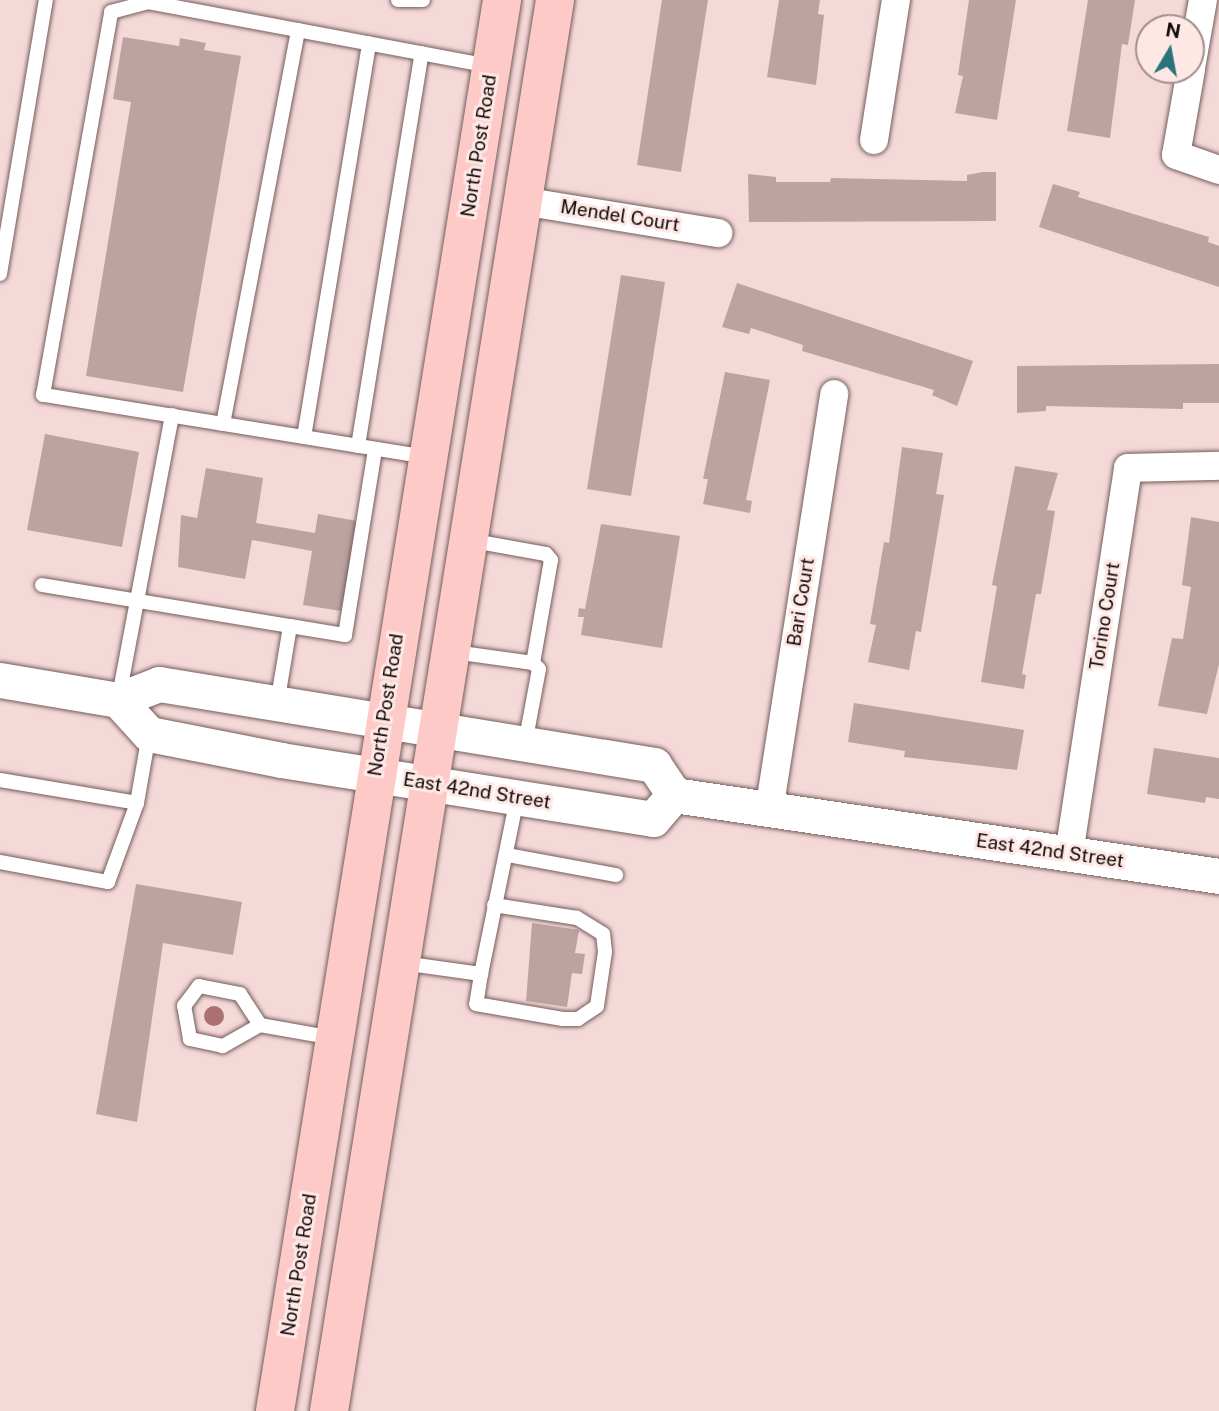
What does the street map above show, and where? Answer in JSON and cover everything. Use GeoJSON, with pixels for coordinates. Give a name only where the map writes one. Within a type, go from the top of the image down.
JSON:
{"type":"FeatureCollection","features":[{"type":"Feature","properties":{"kind":"main road","name":"North Post Road"},"geometry":{"type":"LineString","coordinates":[[275,1411],[383,723],[502,0]]}},
{"type":"Feature","properties":{"kind":"main road"},"geometry":{"type":"LineString","coordinates":[[329,1411],[435,731],[555,0]]}},
{"type":"Feature","properties":{"kind":"street"},"geometry":{"type":"LineString","coordinates":[[874,140],[896,0]]}},
{"type":"Feature","properties":{"kind":"street"},"geometry":{"type":"LineString","coordinates":[[1188,84],[1176,155],[1219,170]]}},
{"type":"Feature","properties":{"kind":"street","name":"Mendel Court"},"geometry":{"type":"LineString","coordinates":[[522,201],[718,233]]}},
{"type":"Feature","properties":{"kind":"street","name":"Bari Court"},"geometry":{"type":"LineString","coordinates":[[769,811],[834,394]]}},
{"type":"Feature","properties":{"kind":"street","name":"Torino Court"},"geometry":{"type":"LineString","coordinates":[[1069,854],[1128,468],[1219,466]]}},
{"type":"Feature","properties":{"kind":"street"},"geometry":{"type":"LineString","coordinates":[[0,680],[118,700],[159,684],[276,706],[654,765],[674,795]]}},
{"type":"Feature","properties":{"kind":"street"},"geometry":{"type":"LineString","coordinates":[[118,700],[149,734]]}},
{"type":"Feature","properties":{"kind":"street","name":"East 42nd Street"},"geometry":{"type":"LineString","coordinates":[[149,734],[428,784],[653,819],[674,795],[1219,876]]}},
{"type":"Feature","properties":{"kind":"lane"},"geometry":{"type":"LineString","coordinates":[[0,274],[46,0]]}},
{"type":"Feature","properties":{"kind":"lane"},"geometry":{"type":"LineString","coordinates":[[398,0],[423,0]]}},
{"type":"Feature","properties":{"kind":"lane"},"geometry":{"type":"LineString","coordinates":[[428,457],[43,395],[111,12],[148,2],[491,66]]}},
{"type":"Feature","properties":{"kind":"lane"},"geometry":{"type":"LineString","coordinates":[[223,424],[298,30]]}},
{"type":"Feature","properties":{"kind":"lane"},"geometry":{"type":"LineString","coordinates":[[304,437],[369,43]]}},
{"type":"Feature","properties":{"kind":"lane"},"geometry":{"type":"LineString","coordinates":[[358,446],[422,53]]}},
{"type":"Feature","properties":{"kind":"lane"},"geometry":{"type":"LineString","coordinates":[[118,700],[172,415]]}},
{"type":"Feature","properties":{"kind":"lane"},"geometry":{"type":"LineString","coordinates":[[42,585],[345,635],[375,449]]}},
{"type":"Feature","properties":{"kind":"lane"},"geometry":{"type":"LineString","coordinates":[[467,540],[546,554],[551,560],[533,663]]}},
{"type":"Feature","properties":{"kind":"lane"},"geometry":{"type":"LineString","coordinates":[[276,706],[290,626]]}},
{"type":"Feature","properties":{"kind":"lane"},"geometry":{"type":"LineString","coordinates":[[449,651],[533,663],[539,669],[525,745]]}},
{"type":"Feature","properties":{"kind":"lane"},"geometry":{"type":"LineString","coordinates":[[0,862],[108,882],[136,803],[149,734]]}},
{"type":"Feature","properties":{"kind":"lane"},"geometry":{"type":"LineString","coordinates":[[0,780],[136,803]]}},
{"type":"Feature","properties":{"kind":"lane"},"geometry":{"type":"LineString","coordinates":[[494,905],[577,918],[603,934],[597,1006],[578,1019],[476,1004],[500,865],[507,855],[517,798]]}},
{"type":"Feature","properties":{"kind":"lane"},"geometry":{"type":"LineString","coordinates":[[507,855],[616,875]]}},
{"type":"Feature","properties":{"kind":"lane"},"geometry":{"type":"LineString","coordinates":[[401,962],[481,974]]}},
{"type":"Feature","properties":{"kind":"lane"},"geometry":{"type":"LineString","coordinates":[[260,1025],[240,994],[199,986],[184,1006],[190,1039],[223,1046],[260,1025],[334,1038]]}},
{"type":"Feature","properties":{"kind":"building"},"geometry":{"type":"Polygon","coordinates":[[[662,0],[708,0],[681,172],[637,165],[662,0]]]}},
{"type":"Feature","properties":{"kind":"building"},"geometry":{"type":"Polygon","coordinates":[[[779,0],[820,0],[818,14],[824,15],[816,85],[767,77],[779,0]]]}},
{"type":"Feature","properties":{"kind":"building"},"geometry":{"type":"Polygon","coordinates":[[[969,0],[1016,0],[997,120],[955,113],[963,76],[958,75],[969,0]]]}},
{"type":"Feature","properties":{"kind":"building"},"geometry":{"type":"Polygon","coordinates":[[[1088,0],[1135,0],[1128,45],[1122,44],[1110,138],[1067,131],[1088,0]]]}},
{"type":"Feature","properties":{"kind":"building"},"geometry":{"type":"Polygon","coordinates":[[[123,37],[179,46],[180,38],[206,43],[204,50],[241,56],[183,392],[86,376],[131,102],[113,99],[123,37]]]}},
{"type":"Feature","properties":{"kind":"building"},"geometry":{"type":"Polygon","coordinates":[[[996,172],[996,221],[749,222],[748,174],[776,177],[776,182],[830,182],[831,178],[967,181],[967,175],[996,172]]]}},
{"type":"Feature","properties":{"kind":"building"},"geometry":{"type":"Polygon","coordinates":[[[1053,184],[1080,192],[1078,197],[1209,237],[1208,242],[1219,246],[1219,287],[1039,227],[1053,184]]]}},
{"type":"Feature","properties":{"kind":"building"},"geometry":{"type":"Polygon","coordinates":[[[621,275],[665,282],[631,496],[587,489],[621,275]]]}},
{"type":"Feature","properties":{"kind":"building"},"geometry":{"type":"Polygon","coordinates":[[[737,283],[973,361],[957,406],[932,395],[934,390],[802,351],[803,345],[751,328],[749,334],[722,327],[737,283]]]}},
{"type":"Feature","properties":{"kind":"building"},"geometry":{"type":"Polygon","coordinates":[[[1219,364],[1219,403],[1183,403],[1183,409],[1046,406],[1046,411],[1017,413],[1017,366],[1219,364]]]}},
{"type":"Feature","properties":{"kind":"building"},"geometry":{"type":"Polygon","coordinates":[[[725,372],[770,380],[746,500],[752,501],[750,513],[703,504],[708,479],[703,479],[725,372]]]}},
{"type":"Feature","properties":{"kind":"building"},"geometry":{"type":"Polygon","coordinates":[[[45,434],[139,452],[122,547],[27,530],[45,434]]]}},
{"type":"Feature","properties":{"kind":"building"},"geometry":{"type":"Polygon","coordinates":[[[902,447],[943,453],[936,494],[944,495],[921,632],[916,631],[909,670],[868,662],[876,625],[870,624],[884,542],[889,543],[902,447]]]}},
{"type":"Feature","properties":{"kind":"building"},"geometry":{"type":"Polygon","coordinates":[[[1015,466],[1058,473],[1047,510],[1055,511],[1041,594],[1036,594],[1022,674],[1026,675],[1024,689],[981,682],[997,586],[992,585],[1015,466]]]}},
{"type":"Feature","properties":{"kind":"building"},"geometry":{"type":"Polygon","coordinates":[[[206,468],[263,478],[256,523],[315,533],[318,514],[357,521],[341,611],[303,605],[312,551],[252,540],[245,579],[178,567],[181,515],[197,518],[206,468]]]}},
{"type":"Feature","properties":{"kind":"building"},"geometry":{"type":"Polygon","coordinates":[[[1191,517],[1219,522],[1219,664],[1207,714],[1158,706],[1172,638],[1183,639],[1191,587],[1182,585],[1191,517]]]}},
{"type":"Feature","properties":{"kind":"building"},"geometry":{"type":"Polygon","coordinates":[[[601,524],[680,536],[662,648],[581,635],[584,617],[578,617],[579,608],[585,609],[601,524]]]}},
{"type":"Feature","properties":{"kind":"building"},"geometry":{"type":"Polygon","coordinates":[[[854,703],[1024,730],[1017,770],[904,757],[905,751],[848,742],[854,703]]]}},
{"type":"Feature","properties":{"kind":"building"},"geometry":{"type":"Polygon","coordinates":[[[1154,748],[1219,758],[1219,799],[1206,797],[1205,803],[1147,794],[1154,748]]]}},
{"type":"Feature","properties":{"kind":"building"},"geometry":{"type":"Polygon","coordinates":[[[136,884],[242,902],[233,955],[163,943],[137,1122],[96,1114],[136,884]]]}},
{"type":"Feature","properties":{"kind":"building"},"geometry":{"type":"Polygon","coordinates":[[[532,923],[579,930],[575,953],[585,954],[582,974],[572,973],[567,1007],[526,1001],[532,923]]]}}]}
